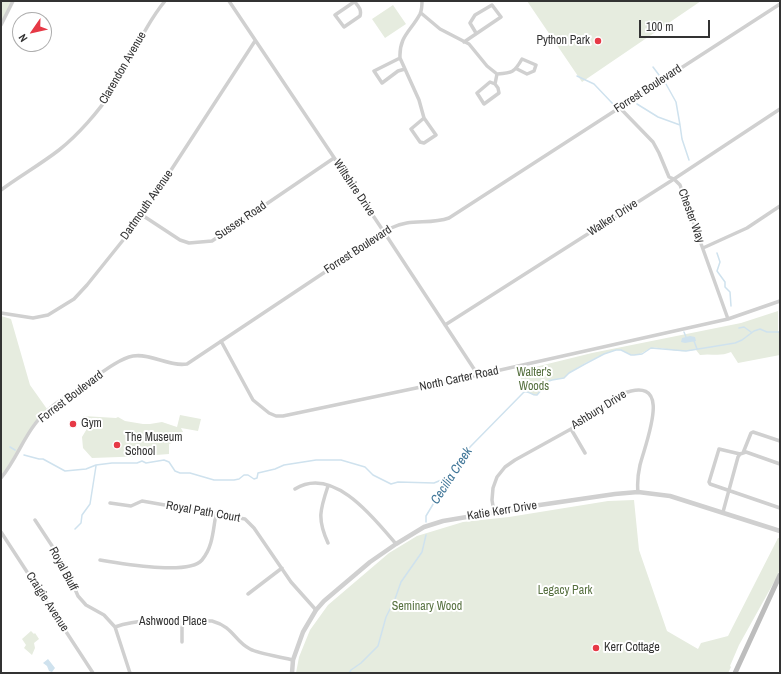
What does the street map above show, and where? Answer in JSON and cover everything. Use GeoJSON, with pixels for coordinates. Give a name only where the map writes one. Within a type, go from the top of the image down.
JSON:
{"type":"FeatureCollection","features":[{"type":"Feature","properties":{"kind":"main road"},"geometry":{"type":"LineString","coordinates":[[735,673],[780,575]]}},
{"type":"Feature","properties":{"kind":"street"},"geometry":{"type":"LineString","coordinates":[[1,25],[13,1]]}},
{"type":"Feature","properties":{"kind":"street","name":"Clarendon Avenue"},"geometry":{"type":"LineString","coordinates":[[1,190],[60,150],[95,114],[112,91],[147,26],[165,1]]}},
{"type":"Feature","properties":{"kind":"street","name":"Wiltshire Drive"},"geometry":{"type":"LineString","coordinates":[[229,1],[478,375]]}},
{"type":"Feature","properties":{"kind":"street"},"geometry":{"type":"LineString","coordinates":[[354,1],[360,7],[360,16],[344,27],[335,15],[354,1]]}},
{"type":"Feature","properties":{"kind":"street"},"geometry":{"type":"LineString","coordinates":[[422,1],[421,13],[403,39],[400,58],[419,100],[424,118],[436,135],[424,144],[420,142],[411,129],[424,118]]}},
{"type":"Feature","properties":{"kind":"street","name":"Forrest Boulevard"},"geometry":{"type":"LineString","coordinates":[[1,478],[9,468],[28,434],[41,416],[106,369],[126,358],[135,356],[187,364],[396,225],[405,222],[433,222],[449,218],[780,4]]}},
{"type":"Feature","properties":{"kind":"street"},"geometry":{"type":"LineString","coordinates":[[464,42],[501,17],[492,5],[475,16],[470,23],[476,33]]}},
{"type":"Feature","properties":{"kind":"street"},"geometry":{"type":"LineString","coordinates":[[421,13],[440,29],[469,44],[487,66],[497,74],[508,73],[516,69],[522,59],[536,65],[534,71],[528,74],[516,69]]}},
{"type":"Feature","properties":{"kind":"street","name":"Dartmouth Avenue"},"geometry":{"type":"LineString","coordinates":[[1,313],[32,318],[48,315],[74,299],[87,285],[142,215],[255,41]]}},
{"type":"Feature","properties":{"kind":"street"},"geometry":{"type":"LineString","coordinates":[[400,58],[374,71],[382,83],[398,71],[405,69]]}},
{"type":"Feature","properties":{"kind":"street"},"geometry":{"type":"LineString","coordinates":[[495,84],[490,82],[477,93],[484,104],[499,93],[495,84],[497,74]]}},
{"type":"Feature","properties":{"kind":"street","name":"Chester Way"},"geometry":{"type":"LineString","coordinates":[[620,108],[653,142],[669,177],[674,179],[680,185],[728,319]]}},
{"type":"Feature","properties":{"kind":"street","name":"Walker Drive"},"geometry":{"type":"LineString","coordinates":[[445,325],[674,179],[780,109]]}},
{"type":"Feature","properties":{"kind":"street","name":"Sussex Road"},"geometry":{"type":"LineString","coordinates":[[142,215],[180,240],[190,243],[212,241],[334,158]]}},
{"type":"Feature","properties":{"kind":"street"},"geometry":{"type":"LineString","coordinates":[[703,248],[746,228],[780,206]]}},
{"type":"Feature","properties":{"kind":"street","name":"North Carter Road"},"geometry":{"type":"LineString","coordinates":[[221,341],[253,400],[269,413],[276,416],[283,416],[478,375],[728,319],[780,301]]}},
{"type":"Feature","properties":{"kind":"street","name":"Ashbury Drive"},"geometry":{"type":"LineString","coordinates":[[494,512],[492,500],[493,488],[497,477],[505,467],[571,429],[616,398],[630,391],[645,392],[653,398],[655,408],[640,467],[637,482],[638,492]]}},
{"type":"Feature","properties":{"kind":"street"},"geometry":{"type":"LineString","coordinates":[[571,429],[585,453]]}},
{"type":"Feature","properties":{"kind":"street"},"geometry":{"type":"LineString","coordinates":[[723,512],[738,457],[742,453],[751,433],[753,432],[780,441]]}},
{"type":"Feature","properties":{"kind":"street"},"geometry":{"type":"LineString","coordinates":[[780,464],[746,452],[742,453],[721,448],[718,451],[709,482],[710,484],[729,491],[780,508]]}},
{"type":"Feature","properties":{"kind":"street"},"geometry":{"type":"LineString","coordinates":[[295,489],[303,484],[314,482],[340,490],[352,497],[396,544]]}},
{"type":"Feature","properties":{"kind":"street"},"geometry":{"type":"LineString","coordinates":[[328,486],[320,518],[328,543]]}},
{"type":"Feature","properties":{"kind":"street","name":"Katie Kerr Drive"},"geometry":{"type":"LineString","coordinates":[[292,673],[293,660],[303,632],[316,610],[324,601],[364,567],[396,544],[424,527],[443,521],[615,494],[638,492],[670,496],[780,531]]}},
{"type":"Feature","properties":{"kind":"street","name":"Royal Path Court"},"geometry":{"type":"LineString","coordinates":[[110,503],[131,506],[142,501],[245,519],[254,528],[291,582],[316,610]]}},
{"type":"Feature","properties":{"kind":"street"},"geometry":{"type":"LineString","coordinates":[[100,560],[147,567],[193,566],[201,562],[208,551],[216,514]]}},
{"type":"Feature","properties":{"kind":"street","name":"Royal Bluff"},"geometry":{"type":"LineString","coordinates":[[35,520],[64,564],[78,596],[86,605],[104,615],[115,627],[130,673]]}},
{"type":"Feature","properties":{"kind":"street","name":"Craigie Avenue"},"geometry":{"type":"LineString","coordinates":[[1,532],[93,673]]}},
{"type":"Feature","properties":{"kind":"street"},"geometry":{"type":"LineString","coordinates":[[248,594],[282,568]]}},
{"type":"Feature","properties":{"kind":"street","name":"Ashwood Place"},"geometry":{"type":"LineString","coordinates":[[115,627],[126,623],[139,621],[212,621],[227,627],[250,649],[293,660]]}},
{"type":"Feature","properties":{"kind":"street"},"geometry":{"type":"LineString","coordinates":[[182,621],[182,642]]}},
{"type":"Feature","properties":{"kind":"green space"},"geometry":{"type":"Polygon","coordinates":[[[1,1],[14,1],[1,26],[1,1]]]}},
{"type":"Feature","properties":{"kind":"green space","name":"Python Park"},"geometry":{"type":"Polygon","coordinates":[[[527,1],[701,1],[582,82],[527,1]]]}},
{"type":"Feature","properties":{"kind":"green space"},"geometry":{"type":"Polygon","coordinates":[[[393,5],[406,24],[385,38],[372,19],[393,5]]]}},
{"type":"Feature","properties":{"kind":"green space","name":"Walter's Woods"},"geometry":{"type":"Polygon","coordinates":[[[778,311],[780,355],[738,363],[731,352],[723,354],[700,355],[696,350],[682,351],[656,348],[633,355],[619,350],[606,353],[590,361],[574,370],[564,378],[549,381],[537,395],[524,392],[519,371],[592,353],[741,323],[778,311]]]}},
{"type":"Feature","properties":{"kind":"green space"},"geometry":{"type":"Polygon","coordinates":[[[1,316],[11,319],[30,385],[47,409],[39,416],[1,477],[1,316]]]}},
{"type":"Feature","properties":{"kind":"green space"},"geometry":{"type":"Polygon","coordinates":[[[180,415],[201,419],[198,431],[181,428],[183,432],[178,433],[174,442],[169,444],[169,454],[92,458],[83,448],[82,437],[88,427],[86,421],[83,423],[83,416],[118,417],[125,421],[143,424],[162,422],[177,427],[180,415]]]}},
{"type":"Feature","properties":{"kind":"green space","name":"Legacy Park"},"geometry":{"type":"Polygon","coordinates":[[[634,500],[639,550],[667,631],[698,649],[701,643],[728,636],[778,538],[780,538],[780,568],[778,575],[739,645],[728,673],[296,673],[299,657],[310,630],[328,605],[389,553],[417,536],[463,522],[509,517],[608,501],[634,500]]]}},
{"type":"Feature","properties":{"kind":"green space"},"geometry":{"type":"Polygon","coordinates":[[[31,631],[34,634],[35,633],[39,639],[34,643],[35,648],[32,655],[24,648],[26,645],[22,639],[31,631]]]}},
{"type":"Feature","properties":{"kind":"water"},"geometry":{"type":"Polygon","coordinates":[[[690,336],[695,337],[696,341],[685,343],[681,342],[682,338],[690,336]]]}},
{"type":"Feature","properties":{"kind":"water"},"geometry":{"type":"Polygon","coordinates":[[[48,659],[55,668],[52,672],[49,671],[47,666],[43,663],[48,659]]]}},
{"type":"Feature","properties":{"kind":"waterway"},"geometry":{"type":"LineString","coordinates":[[653,67],[659,75]]}},
{"type":"Feature","properties":{"kind":"waterway"},"geometry":{"type":"LineString","coordinates":[[577,76],[594,84],[613,104]]}},
{"type":"Feature","properties":{"kind":"waterway"},"geometry":{"type":"LineString","coordinates":[[666,84],[676,102],[680,125]]}},
{"type":"Feature","properties":{"kind":"waterway"},"geometry":{"type":"LineString","coordinates":[[637,104],[658,117],[680,125],[682,139],[689,160]]}},
{"type":"Feature","properties":{"kind":"waterway"},"geometry":{"type":"LineString","coordinates":[[717,253],[720,262],[717,271],[725,282],[725,287],[730,292],[731,306]]}},
{"type":"Feature","properties":{"kind":"waterway"},"geometry":{"type":"LineString","coordinates":[[739,328],[744,327],[751,332]]}},
{"type":"Feature","properties":{"kind":"waterway","name":"Cecilia Creek"},"geometry":{"type":"LineString","coordinates":[[426,522],[426,516],[435,501],[440,498],[446,483],[456,474],[470,447],[524,392],[537,395],[549,381],[564,378],[569,373],[585,364],[604,354],[616,350],[621,350],[631,355],[642,354],[651,348],[686,351],[735,343],[760,329],[767,332],[780,332]]}},
{"type":"Feature","properties":{"kind":"waterway"},"geometry":{"type":"LineString","coordinates":[[684,332],[686,337]]}},
{"type":"Feature","properties":{"kind":"waterway"},"geometry":{"type":"LineString","coordinates":[[694,341],[697,349]]}},
{"type":"Feature","properties":{"kind":"waterway"},"geometry":{"type":"LineString","coordinates":[[10,447],[15,450]]}},
{"type":"Feature","properties":{"kind":"waterway"},"geometry":{"type":"LineString","coordinates":[[24,455],[43,459],[65,471],[86,469],[96,465],[112,463],[137,463],[142,461],[146,463],[164,460],[169,462],[175,471],[180,473],[190,473],[214,480],[234,480],[239,479],[244,475],[248,475],[254,479],[257,478],[258,473],[284,465],[316,460],[341,460],[365,467],[373,475],[391,484],[398,482],[434,483],[456,474]]}},
{"type":"Feature","properties":{"kind":"waterway"},"geometry":{"type":"LineString","coordinates":[[75,529],[81,523],[82,515],[90,504],[96,466]]}},
{"type":"Feature","properties":{"kind":"waterway","name":"Cecilia Creek"},"geometry":{"type":"LineString","coordinates":[[349,673],[378,646],[386,617],[401,582],[422,552],[426,535]]}},
{"type":"Feature","properties":{"kind":"place","name":"Python Park"},"geometry":{"type":"Point","coordinates":[598,41]}},
{"type":"Feature","properties":{"kind":"place","name":"Gym"},"geometry":{"type":"Point","coordinates":[73,424]}},
{"type":"Feature","properties":{"kind":"place","name":"The Museum School"},"geometry":{"type":"Point","coordinates":[117,445]}},
{"type":"Feature","properties":{"kind":"place","name":"Kerr Cottage"},"geometry":{"type":"Point","coordinates":[596,648]}},
{"type":"Feature","properties":{"kind":"park label","name":"Seminary Wood"},"geometry":{"type":"Point","coordinates":[427,607]}}]}
